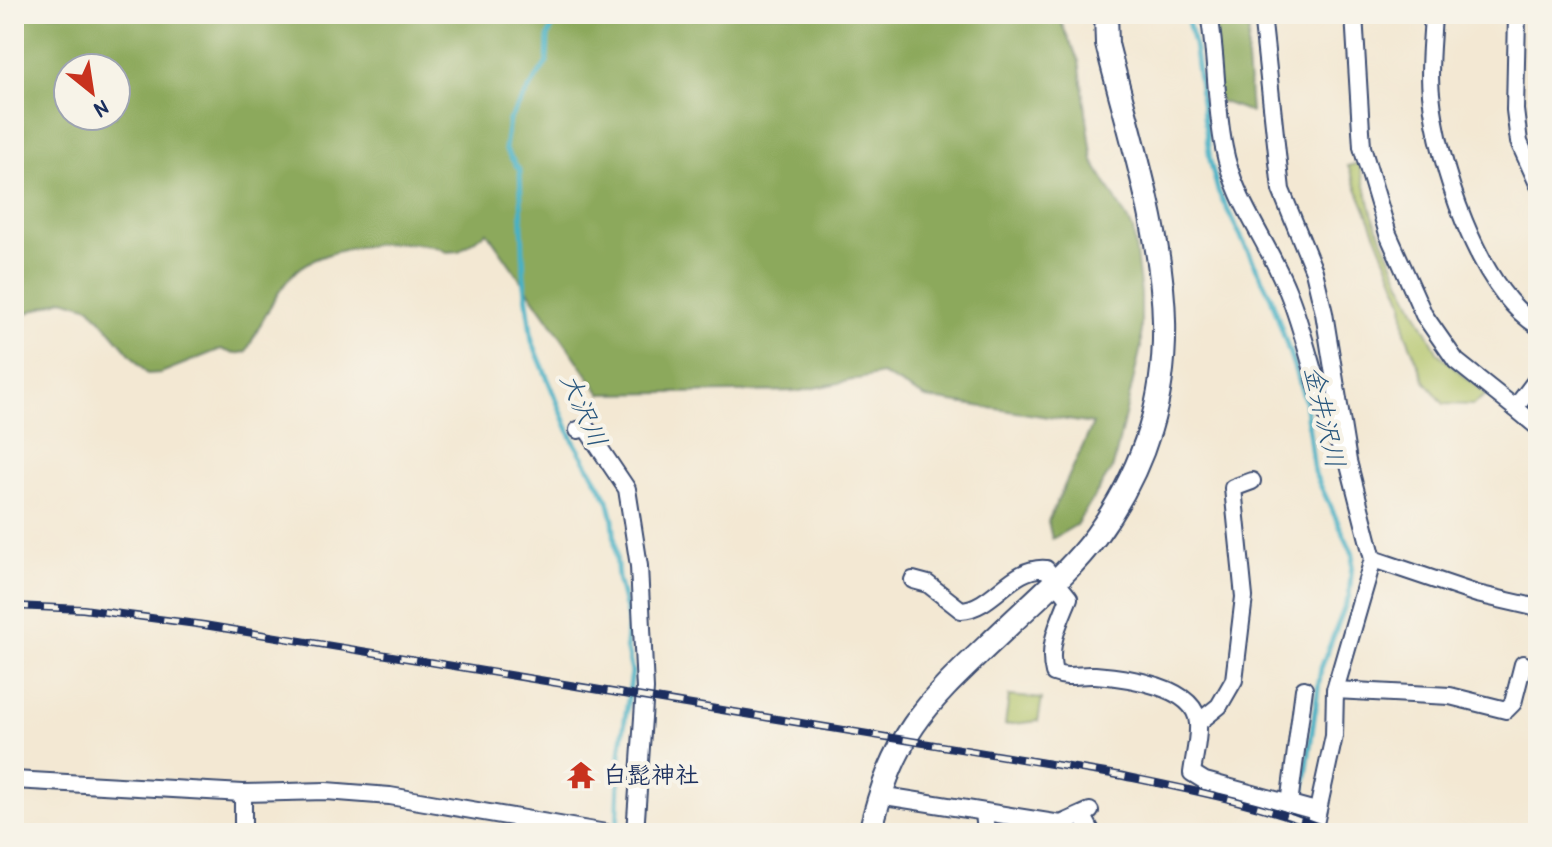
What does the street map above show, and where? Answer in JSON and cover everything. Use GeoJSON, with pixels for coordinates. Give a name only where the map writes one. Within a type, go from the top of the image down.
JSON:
{"type":"FeatureCollection","features":[{"type":"Feature","properties":{"kind":"street"},"geometry":{"type":"LineString","coordinates":[[870,833],[879,795],[908,729],[931,699],[1057,579],[1095,537],[1141,454],[1156,406],[1166,344],[1165,294],[1157,234],[1107,44],[1106,14]]}},
{"type":"Feature","properties":{"kind":"street"},"geometry":{"type":"LineString","coordinates":[[1209,14],[1224,147],[1233,181],[1286,287],[1308,343],[1323,412],[1348,461]]}},
{"type":"Feature","properties":{"kind":"street"},"geometry":{"type":"LineString","coordinates":[[1262,14],[1281,190],[1314,271],[1324,313],[1348,461],[1373,559],[1335,690],[1334,736],[1303,807]]}},
{"type":"Feature","properties":{"kind":"street"},"geometry":{"type":"LineString","coordinates":[[1354,14],[1362,147],[1388,234],[1424,315],[1456,361],[1538,427]]}},
{"type":"Feature","properties":{"kind":"street"},"geometry":{"type":"LineString","coordinates":[[1433,14],[1430,93],[1454,200],[1499,291],[1522,316],[1538,326]]}},
{"type":"Feature","properties":{"kind":"street"},"geometry":{"type":"LineString","coordinates":[[1517,14],[1515,110],[1519,142],[1538,184]]}},
{"type":"Feature","properties":{"kind":"street"},"geometry":{"type":"LineString","coordinates":[[1515,408],[1538,378]]}},
{"type":"Feature","properties":{"kind":"street"},"geometry":{"type":"LineString","coordinates":[[578,430],[586,428],[627,489],[634,520],[645,689],[635,833]]}},
{"type":"Feature","properties":{"kind":"street"},"geometry":{"type":"LineString","coordinates":[[1199,722],[1219,706],[1234,680],[1244,597],[1233,488],[1252,481]]}},
{"type":"Feature","properties":{"kind":"street"},"geometry":{"type":"LineString","coordinates":[[1373,559],[1477,594],[1538,608]]}},
{"type":"Feature","properties":{"kind":"street"},"geometry":{"type":"LineString","coordinates":[[913,580],[928,584],[961,610],[976,610],[1013,579],[1034,568],[1046,569],[1057,579],[1069,598],[1049,655],[1054,673],[1068,678],[1088,675],[1129,678],[1192,703],[1199,722],[1192,773],[1205,781],[1303,807]]}},
{"type":"Feature","properties":{"kind":"street"},"geometry":{"type":"LineString","coordinates":[[1335,690],[1450,696],[1506,710],[1513,703],[1523,664]]}},
{"type":"Feature","properties":{"kind":"street"},"geometry":{"type":"LineString","coordinates":[[1304,689],[1303,807],[1313,833]]}},
{"type":"Feature","properties":{"kind":"street"},"geometry":{"type":"LineString","coordinates":[[14,780],[243,793],[326,791],[390,796],[606,833]]}},
{"type":"Feature","properties":{"kind":"street"},"geometry":{"type":"LineString","coordinates":[[243,793],[243,833]]}},
{"type":"Feature","properties":{"kind":"street"},"geometry":{"type":"LineString","coordinates":[[879,795],[1061,824],[1087,813],[1092,833]]}},
{"type":"Feature","properties":{"kind":"street"},"geometry":{"type":"LineString","coordinates":[[984,812],[986,833]]}},
{"type":"Feature","properties":{"kind":"green space"},"geometry":{"type":"Polygon","coordinates":[[[14,14],[1057,14],[1079,61],[1093,161],[1133,229],[1141,294],[1141,347],[1113,467],[1076,525],[1052,539],[1048,521],[1093,424],[926,398],[882,374],[800,391],[601,394],[487,232],[459,251],[446,252],[432,246],[393,243],[326,255],[296,271],[281,289],[246,352],[234,354],[221,349],[161,373],[147,374],[90,307],[64,299],[14,318],[14,14]]]}},
{"type":"Feature","properties":{"kind":"green space"},"geometry":{"type":"Polygon","coordinates":[[[1206,14],[1250,14],[1247,60],[1251,112],[1219,101],[1206,14]]]}},
{"type":"Feature","properties":{"kind":"green space"},"geometry":{"type":"Polygon","coordinates":[[[1359,163],[1373,216],[1401,282],[1438,353],[1486,395],[1473,405],[1444,404],[1425,381],[1405,332],[1403,301],[1348,166],[1359,163]]]}},
{"type":"Feature","properties":{"kind":"green space"},"geometry":{"type":"Polygon","coordinates":[[[1009,696],[1042,699],[1038,721],[1005,725],[1009,696]]]}},
{"type":"Feature","properties":{"kind":"waterway","name":"大沢川"},"geometry":{"type":"LineString","coordinates":[[557,14],[548,37],[547,62],[509,120],[505,149],[520,171],[524,277],[532,341],[573,440],[608,500],[613,520],[618,578],[628,619],[626,646],[632,672],[620,753],[617,833]]}},
{"type":"Feature","properties":{"kind":"waterway","name":"金井沢川"},"geometry":{"type":"LineString","coordinates":[[1186,14],[1194,44],[1210,160],[1218,191],[1271,297],[1305,400],[1314,472],[1353,554],[1349,596],[1321,668],[1298,833]]}},
{"type":"Feature","properties":{"kind":"railway"},"geometry":{"type":"LineString","coordinates":[[14,606],[83,609],[204,625],[1118,775],[1255,806],[1334,833]]}},
{"type":"Feature","properties":{"kind":"place","name":"白髭神社"},"geometry":{"type":"Point","coordinates":[581,775]}}]}
